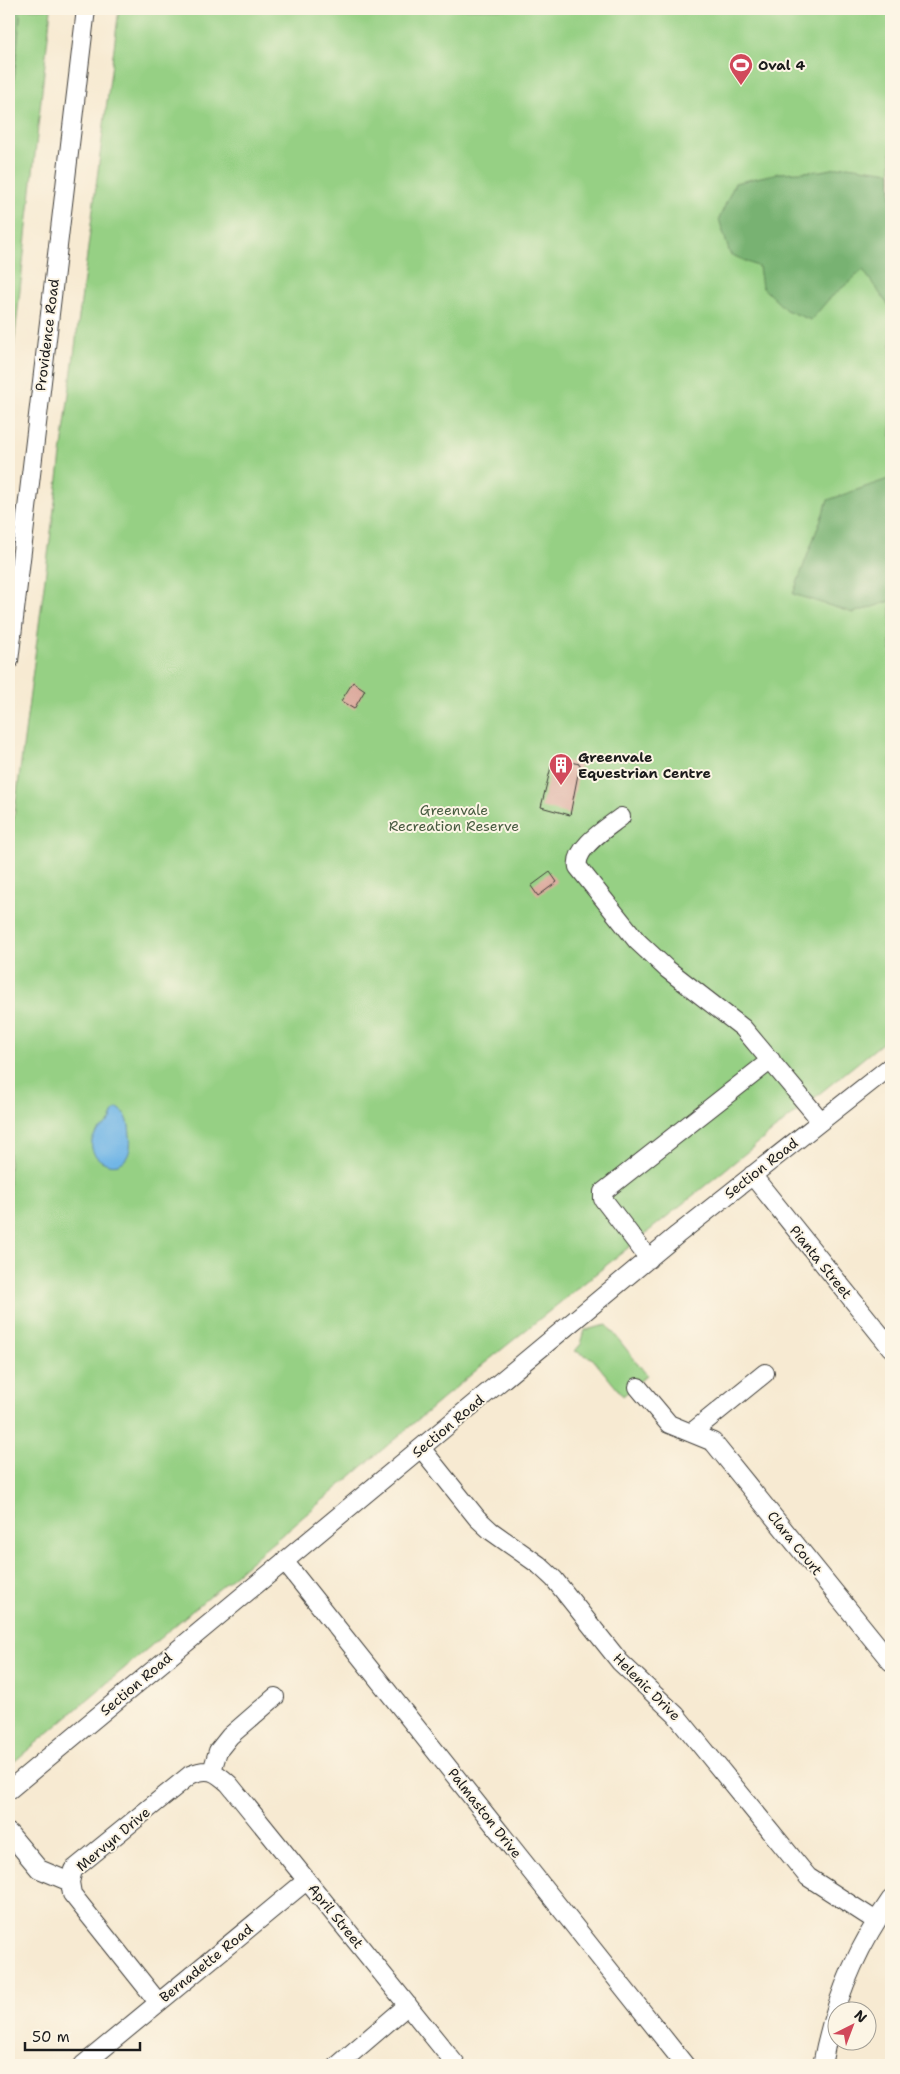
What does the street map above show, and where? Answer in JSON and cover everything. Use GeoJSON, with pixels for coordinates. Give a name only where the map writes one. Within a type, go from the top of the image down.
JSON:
{"type":"FeatureCollection","features":[{"type":"Feature","properties":{"kind":"street","name":"Providence Road"},"geometry":{"type":"LineString","coordinates":[[9,661],[86,9]]}},
{"type":"Feature","properties":{"kind":"street"},"geometry":{"type":"LineString","coordinates":[[621,817],[585,847],[577,858],[578,867],[637,941],[667,969],[743,1028],[821,1122]]}},
{"type":"Feature","properties":{"kind":"street"},"geometry":{"type":"LineString","coordinates":[[649,1259],[604,1199],[603,1192],[771,1060]]}},
{"type":"Feature","properties":{"kind":"street","name":"Section Road"},"geometry":{"type":"LineString","coordinates":[[9,1790],[649,1259],[752,1175],[890,1068]]}},
{"type":"Feature","properties":{"kind":"street","name":"Pianta Street"},"geometry":{"type":"LineString","coordinates":[[752,1175],[891,1348]]}},
{"type":"Feature","properties":{"kind":"street"},"geometry":{"type":"LineString","coordinates":[[691,1433],[765,1373]]}},
{"type":"Feature","properties":{"kind":"street","name":"Clara Court"},"geometry":{"type":"LineString","coordinates":[[638,1387],[669,1424],[712,1442],[891,1662]]}},
{"type":"Feature","properties":{"kind":"street","name":"Helenic Drive"},"geometry":{"type":"LineString","coordinates":[[421,1448],[477,1518],[491,1531],[539,1565],[554,1579],[620,1662],[676,1715],[808,1876],[876,1921]]}},
{"type":"Feature","properties":{"kind":"street","name":"Palmaston Drive"},"geometry":{"type":"LineString","coordinates":[[284,1561],[685,2065]]}},
{"type":"Feature","properties":{"kind":"street"},"geometry":{"type":"LineString","coordinates":[[212,1771],[218,1751],[230,1736],[275,1697]]}},
{"type":"Feature","properties":{"kind":"street","name":"Mervyn Drive"},"geometry":{"type":"LineString","coordinates":[[158,2002],[72,1894],[70,1882],[73,1870],[190,1775],[202,1770],[212,1771]]}},
{"type":"Feature","properties":{"kind":"street","name":"April Street"},"geometry":{"type":"LineString","coordinates":[[212,1771],[229,1784],[456,2065]]}},
{"type":"Feature","properties":{"kind":"street"},"geometry":{"type":"LineString","coordinates":[[9,1833],[39,1869],[70,1882]]}},
{"type":"Feature","properties":{"kind":"street","name":"Bernadette Road"},"geometry":{"type":"LineString","coordinates":[[83,2065],[306,1881]]}},
{"type":"Feature","properties":{"kind":"street"},"geometry":{"type":"LineString","coordinates":[[822,2065],[828,2033],[844,1985],[876,1921],[891,1899]]}},
{"type":"Feature","properties":{"kind":"street"},"geometry":{"type":"LineString","coordinates":[[338,2065],[408,2005]]}},
{"type":"Feature","properties":{"kind":"green space"},"geometry":{"type":"Polygon","coordinates":[[[9,9],[51,9],[9,390],[9,9]]]}},
{"type":"Feature","properties":{"kind":"green space"},"geometry":{"type":"Polygon","coordinates":[[[9,9],[21,9],[11,112],[9,113],[9,9]]]}},
{"type":"Feature","properties":{"kind":"green space","name":"Greenvale Recreation Reserve"},"geometry":{"type":"Polygon","coordinates":[[[119,9],[891,9],[891,1036],[480,1367],[9,1766],[9,855],[119,9]]]}},
{"type":"Feature","properties":{"kind":"green space"},"geometry":{"type":"Polygon","coordinates":[[[847,166],[891,172],[891,309],[863,270],[828,300],[811,320],[786,310],[762,287],[759,267],[730,254],[719,219],[735,183],[778,173],[821,171],[847,166]]]}},
{"type":"Feature","properties":{"kind":"green space"},"geometry":{"type":"Polygon","coordinates":[[[891,478],[891,601],[853,613],[793,594],[828,500],[891,478]]]}},
{"type":"Feature","properties":{"kind":"green space"},"geometry":{"type":"Polygon","coordinates":[[[607,1325],[647,1375],[623,1396],[592,1358],[575,1351],[581,1344],[585,1330],[607,1325]]]}},
{"type":"Feature","properties":{"kind":"water"},"geometry":{"type":"Polygon","coordinates":[[[118,1108],[126,1116],[128,1123],[130,1135],[129,1151],[124,1160],[116,1164],[107,1164],[93,1152],[92,1143],[96,1133],[110,1121],[114,1111],[118,1108]]]}},
{"type":"Feature","properties":{"kind":"building"},"geometry":{"type":"Polygon","coordinates":[[[353,682],[365,690],[354,709],[341,701],[353,682]]]}},
{"type":"Feature","properties":{"kind":"building","name":"Greenvale Equestrian Centre"},"geometry":{"type":"Polygon","coordinates":[[[559,760],[580,764],[570,815],[541,807],[552,763],[559,765],[559,760]]]}},
{"type":"Feature","properties":{"kind":"building"},"geometry":{"type":"Polygon","coordinates":[[[550,872],[557,882],[538,896],[531,886],[550,872]]]}},
{"type":"Feature","properties":{"kind":"place","name":"Oval 4"},"geometry":{"type":"Point","coordinates":[741,86]}},
{"type":"Feature","properties":{"kind":"place","name":"Greenvale Equestrian Centre"},"geometry":{"type":"Point","coordinates":[561,786]}}]}
